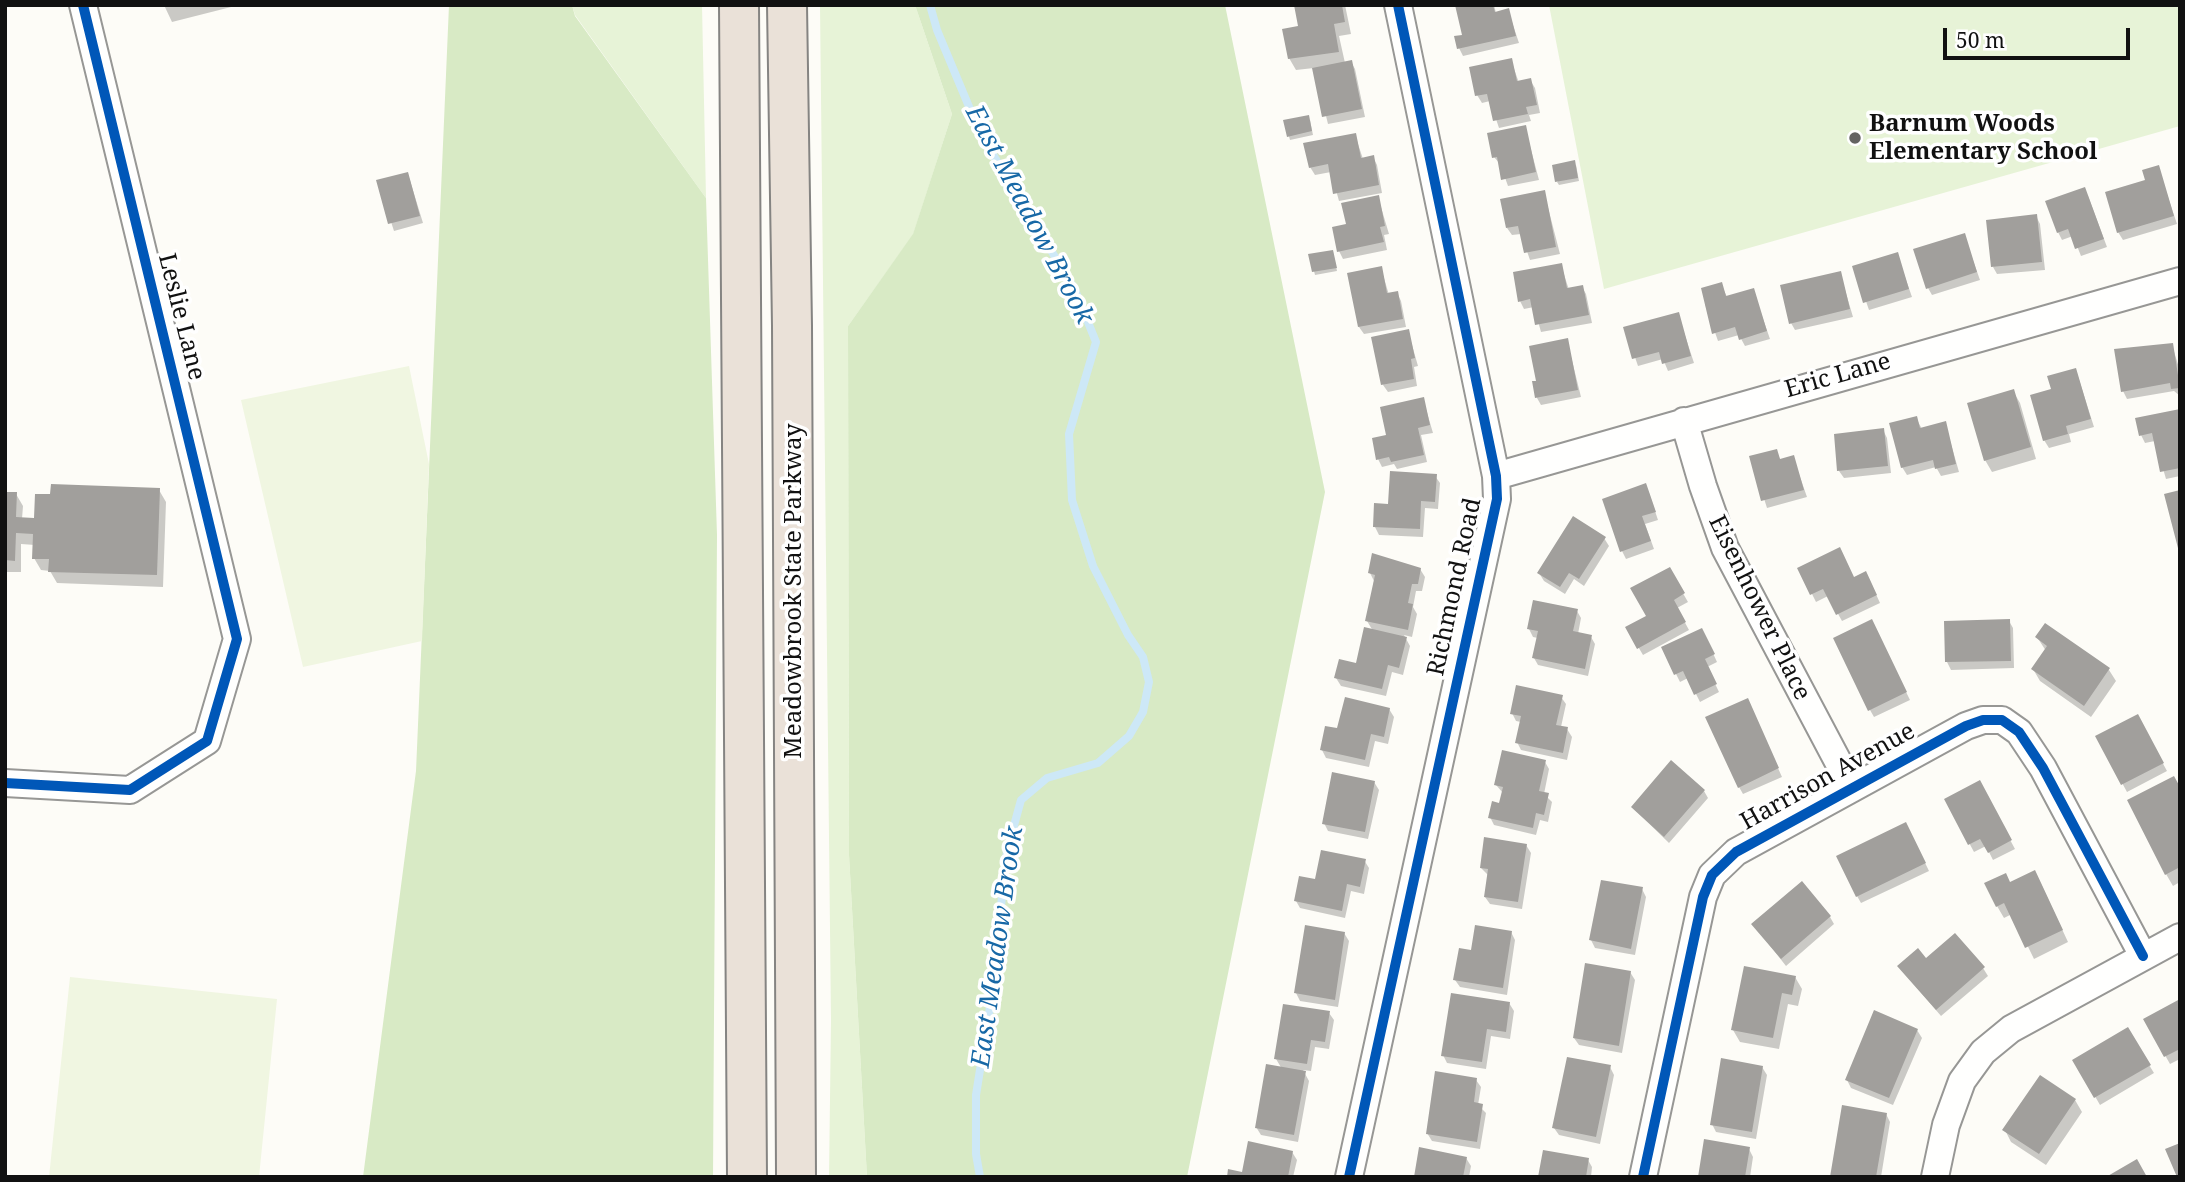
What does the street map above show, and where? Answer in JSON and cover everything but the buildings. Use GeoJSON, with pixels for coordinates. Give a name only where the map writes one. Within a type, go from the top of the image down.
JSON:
{"type":"FeatureCollection","features":[{"type":"Feature","properties":{"kind":"highway","name":"Meadowbrook State Parkway"},"geometry":{"type":"LineString","coordinates":[[739,5],[747,1177]]}},
{"type":"Feature","properties":{"kind":"highway","name":"Meadowbrook State Parkway"},"geometry":{"type":"LineString","coordinates":[[787,5],[792,340],[796,1177]]}},
{"type":"Feature","properties":{"kind":"street","name":"Leslie Lane"},"geometry":{"type":"LineString","coordinates":[[5,782],[130,790],[207,741],[237,639],[83,5]]}},
{"type":"Feature","properties":{"kind":"street","name":"Richmond Road"},"geometry":{"type":"LineString","coordinates":[[1349,1177],[1493,520],[1496,476],[1398,5]]}},
{"type":"Feature","properties":{"kind":"street","name":"Eric Lane"},"geometry":{"type":"LineString","coordinates":[[1496,476],[2180,281]]}},
{"type":"Feature","properties":{"kind":"street","name":"Eisenhower Place"},"geometry":{"type":"LineString","coordinates":[[1684,421],[1725,548],[1852,788]]}},
{"type":"Feature","properties":{"kind":"street","name":"Harrison Avenue"},"geometry":{"type":"LineString","coordinates":[[1643,1177],[1703,897],[1712,875],[1736,852],[1966,726],[1994,719],[2009,723],[2043,768],[2143,956]]}},
{"type":"Feature","properties":{"kind":"street"},"geometry":{"type":"LineString","coordinates":[[1935,1177],[1947,1125],[1962,1081],[1983,1052],[2011,1029],[2180,937]]}},
{"type":"Feature","properties":{"kind":"green space"},"geometry":{"type":"Polygon","coordinates":[[[449,5],[572,5],[575,16],[706,198],[717,535],[713,1177],[363,1177],[416,771],[449,5]]]}},
{"type":"Feature","properties":{"kind":"green space"},"geometry":{"type":"Polygon","coordinates":[[[572,5],[702,5],[706,198],[575,15],[572,5]]]}},
{"type":"Feature","properties":{"kind":"green space"},"geometry":{"type":"Polygon","coordinates":[[[820,5],[915,5],[952,114],[913,235],[848,326],[849,855],[867,1177],[829,1177],[831,1021],[820,5]]]}},
{"type":"Feature","properties":{"kind":"green space"},"geometry":{"type":"Polygon","coordinates":[[[915,5],[1225,5],[1325,492],[1187,1177],[867,1177],[849,855],[848,326],[913,234],[952,114],[915,5]]]}},
{"type":"Feature","properties":{"kind":"green space","name":"Barnum Woods Elementary School"},"geometry":{"type":"Polygon","coordinates":[[[1549,5],[2180,5],[2180,126],[1604,289],[1549,5]]]}},
{"type":"Feature","properties":{"kind":"green space"},"geometry":{"type":"Polygon","coordinates":[[[409,366],[429,464],[422,641],[303,667],[241,400],[409,366]]]}},
{"type":"Feature","properties":{"kind":"green space"},"geometry":{"type":"Polygon","coordinates":[[[70,977],[277,999],[259,1177],[49,1177],[70,977]]]}},
{"type":"Feature","properties":{"kind":"waterway","name":"East Meadow Brook"},"geometry":{"type":"LineString","coordinates":[[930,5],[937,30],[980,133],[1075,290],[1096,342],[1069,434],[1072,500],[1093,566],[1128,635],[1143,657],[1149,682],[1143,712],[1129,736],[1098,763],[1047,778],[1021,800],[1007,851],[990,1007],[976,1095],[976,1154],[980,1177]]}},
{"type":"Feature","properties":{"kind":"cycle path"},"geometry":{"type":"LineString","coordinates":[[5,783],[130,790],[207,741],[237,639],[83,5]]}},
{"type":"Feature","properties":{"kind":"cycle path"},"geometry":{"type":"LineString","coordinates":[[1349,1177],[1497,499],[1496,476],[1398,5]]}},
{"type":"Feature","properties":{"kind":"cycle path"},"geometry":{"type":"LineString","coordinates":[[1643,1177],[1703,897],[1712,875],[1736,852],[1966,726],[1983,720],[2002,720],[2019,732],[2043,768],[2143,956]]}},
{"type":"Feature","properties":{"kind":"place","name":"Barnum Woods Elementary School"},"geometry":{"type":"Point","coordinates":[1855,138]}}]}
